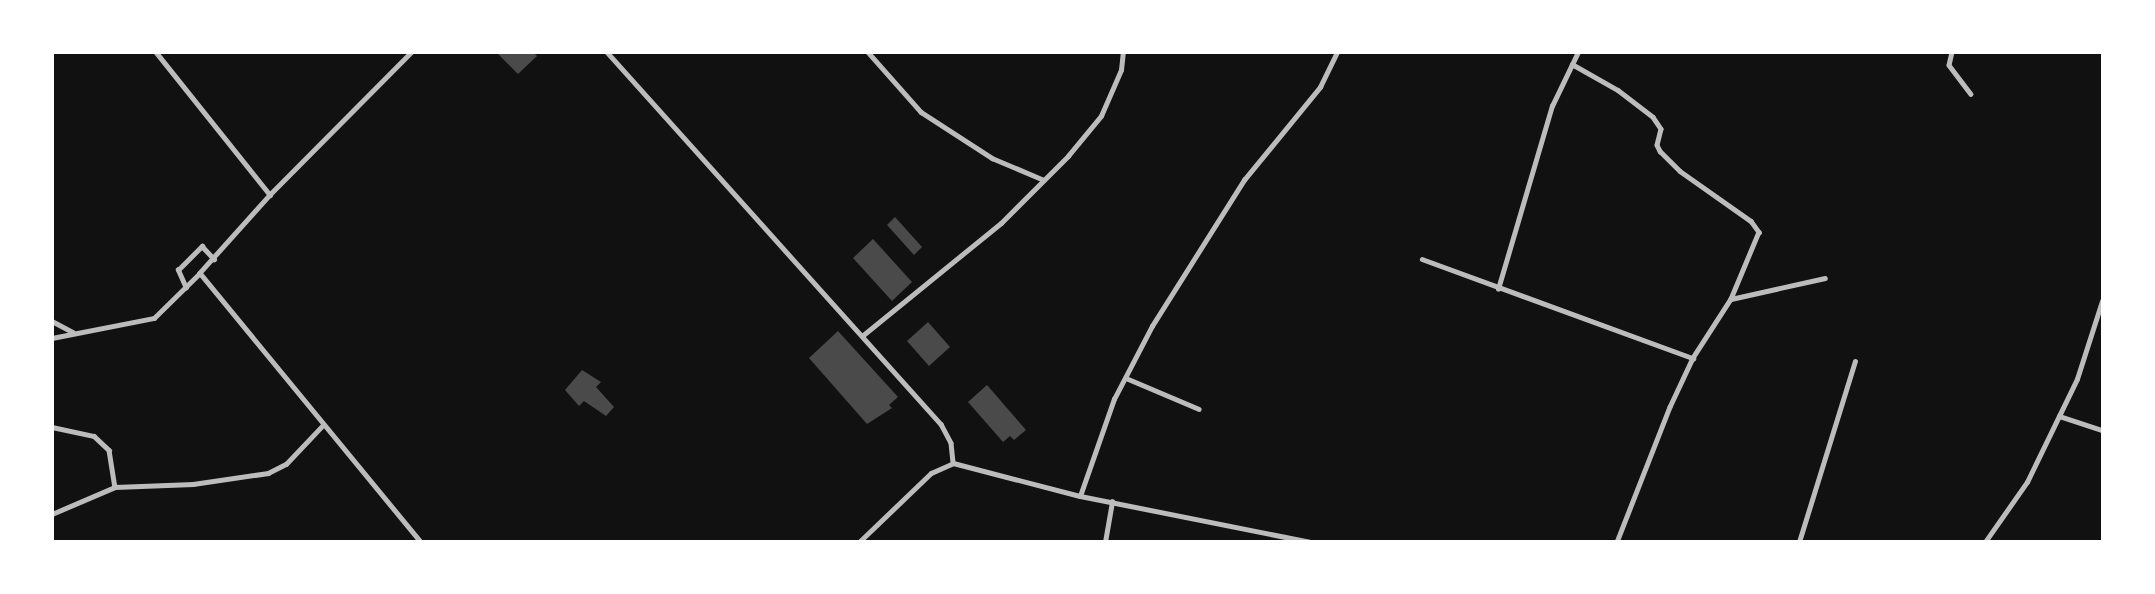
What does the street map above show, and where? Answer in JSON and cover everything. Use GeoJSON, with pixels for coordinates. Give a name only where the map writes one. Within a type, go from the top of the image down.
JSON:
{"type":"FeatureCollection","features":[{"type":"Feature","properties":{"kind":"street"},"geometry":{"type":"LineString","coordinates":[[156,52],[270,195]]}},
{"type":"Feature","properties":{"kind":"street"},"geometry":{"type":"LineString","coordinates":[[52,338],[154,318],[200,274],[270,195],[412,52]]}},
{"type":"Feature","properties":{"kind":"street"},"geometry":{"type":"LineString","coordinates":[[607,52],[941,424],[951,443],[953,463]]}},
{"type":"Feature","properties":{"kind":"street"},"geometry":{"type":"LineString","coordinates":[[869,52],[921,112],[992,158],[1044,180]]}},
{"type":"Feature","properties":{"kind":"street"},"geometry":{"type":"LineString","coordinates":[[862,336],[1001,223],[1044,180],[1101,116],[1121,70],[1123,52]]}},
{"type":"Feature","properties":{"kind":"street"},"geometry":{"type":"LineString","coordinates":[[1080,496],[1126,378],[1152,326],[1244,180],[1320,87],[1337,52]]}},
{"type":"Feature","properties":{"kind":"street"},"geometry":{"type":"LineString","coordinates":[[1498,289],[1552,106],[1578,52]]}},
{"type":"Feature","properties":{"kind":"street"},"geometry":{"type":"LineString","coordinates":[[1952,52],[1950,65],[1971,94]]}},
{"type":"Feature","properties":{"kind":"street"},"geometry":{"type":"LineString","coordinates":[[1572,64],[1618,90],[1653,117],[1661,129],[1657,145],[1660,151],[1681,171],[1758,227],[1731,299],[1693,358],[1617,541]]}},
{"type":"Feature","properties":{"kind":"street"},"geometry":{"type":"LineString","coordinates":[[186,288],[178,270],[202,246],[214,259]]}},
{"type":"Feature","properties":{"kind":"street"},"geometry":{"type":"LineString","coordinates":[[1422,259],[1498,289],[1693,358]]}},
{"type":"Feature","properties":{"kind":"street"},"geometry":{"type":"LineString","coordinates":[[200,274],[421,541]]}},
{"type":"Feature","properties":{"kind":"street"},"geometry":{"type":"LineString","coordinates":[[1731,299],[1825,278]]}},
{"type":"Feature","properties":{"kind":"street"},"geometry":{"type":"LineString","coordinates":[[1985,541],[2027,482],[2077,379],[2102,301]]}},
{"type":"Feature","properties":{"kind":"street"},"geometry":{"type":"LineString","coordinates":[[52,321],[75,333]]}},
{"type":"Feature","properties":{"kind":"street"},"geometry":{"type":"LineString","coordinates":[[1798,541],[1856,361]]}},
{"type":"Feature","properties":{"kind":"street"},"geometry":{"type":"LineString","coordinates":[[1126,378],[1199,409]]}},
{"type":"Feature","properties":{"kind":"street"},"geometry":{"type":"LineString","coordinates":[[2059,415],[2102,430]]}},
{"type":"Feature","properties":{"kind":"street"},"geometry":{"type":"LineString","coordinates":[[52,514],[115,487],[193,484],[268,473],[286,464],[323,425]]}},
{"type":"Feature","properties":{"kind":"street"},"geometry":{"type":"LineString","coordinates":[[52,426],[94,436],[109,450],[115,487]]}},
{"type":"Feature","properties":{"kind":"street"},"geometry":{"type":"LineString","coordinates":[[859,541],[931,473],[953,463],[1080,496],[1310,541]]}},
{"type":"Feature","properties":{"kind":"street"},"geometry":{"type":"LineString","coordinates":[[1105,541],[1112,502]]}},
{"type":"Feature","properties":{"kind":"building"},"geometry":{"type":"Polygon","coordinates":[[[496,52],[533,52],[537,56],[518,74],[496,52]]]}},
{"type":"Feature","properties":{"kind":"building"},"geometry":{"type":"Polygon","coordinates":[[[895,217],[922,247],[914,255],[887,225],[895,217]]]}},
{"type":"Feature","properties":{"kind":"building"},"geometry":{"type":"Polygon","coordinates":[[[873,239],[912,282],[892,301],[853,258],[873,239]]]}},
{"type":"Feature","properties":{"kind":"building"},"geometry":{"type":"Polygon","coordinates":[[[928,322],[950,347],[929,366],[907,341],[928,322]]]}},
{"type":"Feature","properties":{"kind":"building"},"geometry":{"type":"Polygon","coordinates":[[[838,331],[898,397],[889,405],[892,408],[867,424],[809,358],[838,331]]]}},
{"type":"Feature","properties":{"kind":"building"},"geometry":{"type":"Polygon","coordinates":[[[582,370],[601,382],[596,387],[614,407],[606,416],[584,401],[579,406],[565,390],[582,370]]]}},
{"type":"Feature","properties":{"kind":"building"},"geometry":{"type":"Polygon","coordinates":[[[987,385],[1026,430],[1014,440],[1010,436],[1003,442],[968,402],[987,385]]]}}]}
